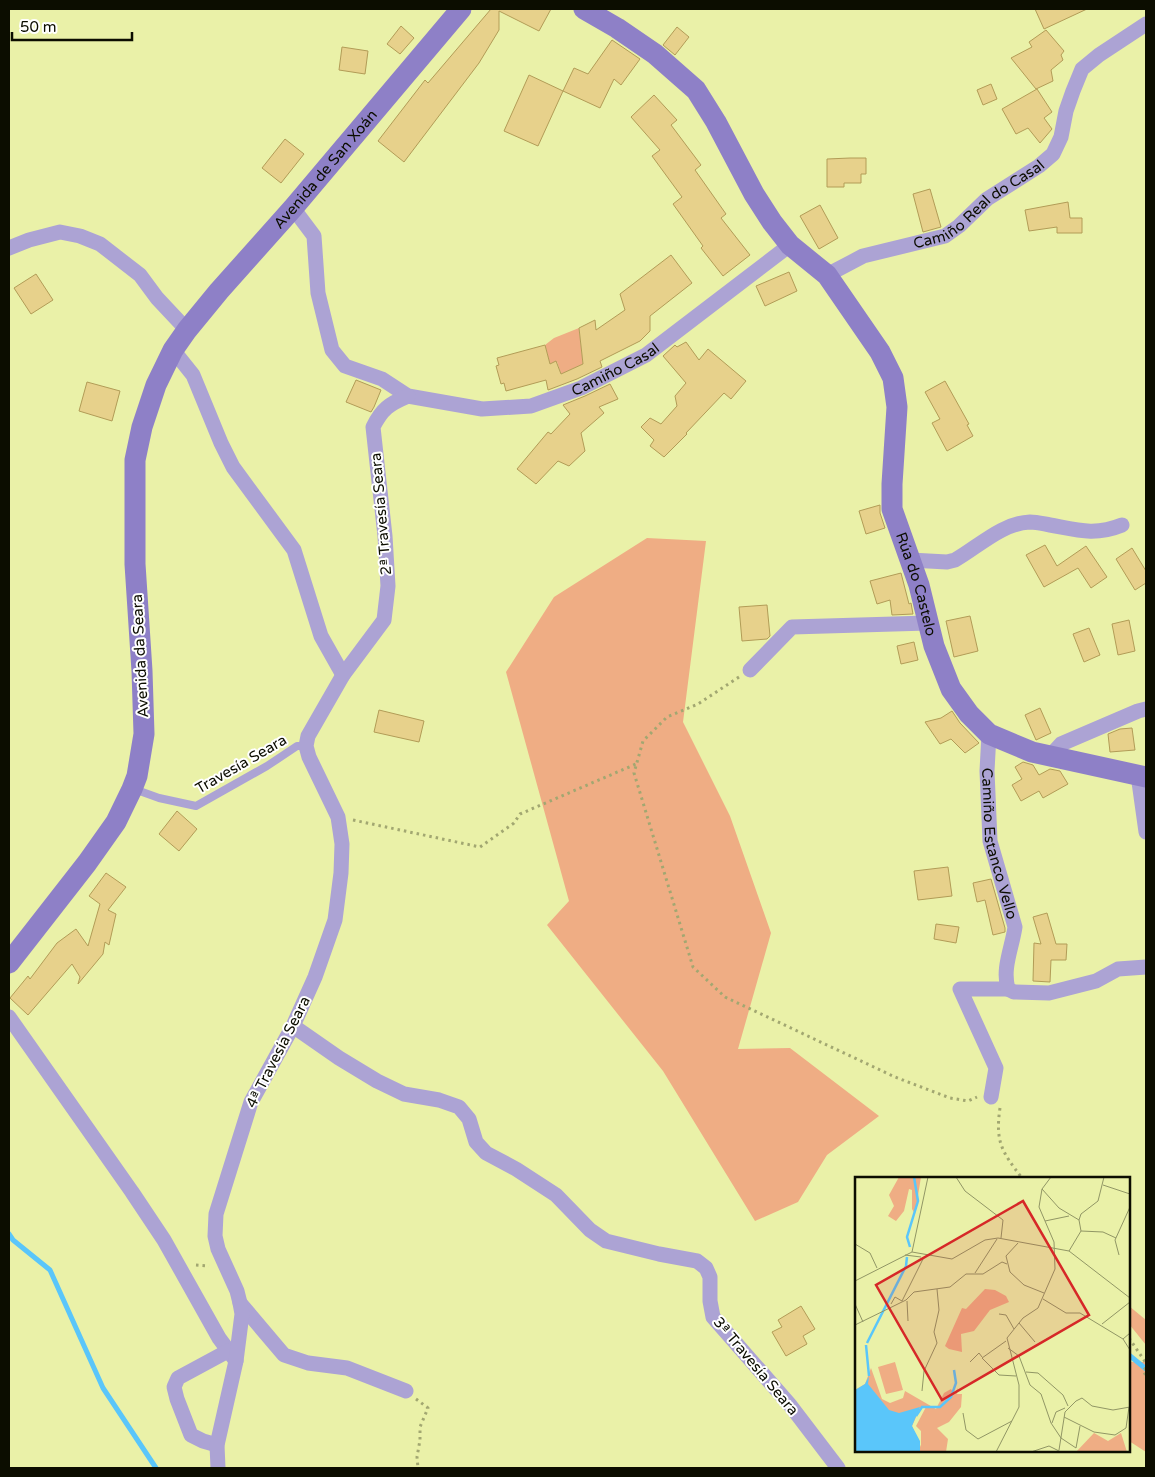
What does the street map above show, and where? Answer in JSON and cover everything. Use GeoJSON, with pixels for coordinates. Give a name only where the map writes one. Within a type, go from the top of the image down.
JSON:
{"type":"FeatureCollection","features":[{"type":"Feature","properties":{"kind":"main road","name":"Avenida de San Xoán"},"geometry":{"type":"LineString","coordinates":[[187,330],[461,9]]}},
{"type":"Feature","properties":{"kind":"main road","name":"Rúa do Castelo"},"geometry":{"type":"LineString","coordinates":[[584,9],[617,28],[655,54],[696,90],[772,222],[790,245],[827,275],[880,352],[893,378],[897,407],[892,509],[918,585],[934,646],[951,689],[969,714],[989,734],[1032,752],[1142,776]]}},
{"type":"Feature","properties":{"kind":"main road","name":"Avenida da Seara"},"geometry":{"type":"LineString","coordinates":[[11,962],[116,822],[137,776],[144,734],[135,564],[135,460],[142,427],[156,385],[172,350],[187,330]]}},
{"type":"Feature","properties":{"kind":"street","name":"Camiño Real do Casal"},"geometry":{"type":"LineString","coordinates":[[827,275],[863,256],[945,236],[959,226],[987,199],[1039,166],[1053,154],[1061,138],[1066,111],[1082,69],[1099,55],[1146,24]]}},
{"type":"Feature","properties":{"kind":"street"},"geometry":{"type":"LineString","coordinates":[[293,208],[314,236],[318,293],[332,350],[345,366],[382,379],[408,396]]}},
{"type":"Feature","properties":{"kind":"street"},"geometry":{"type":"LineString","coordinates":[[9,248],[29,240],[60,232],[80,236],[100,244],[140,275],[157,298],[187,330]]}},
{"type":"Feature","properties":{"kind":"street","name":"Camiño Casal"},"geometry":{"type":"LineString","coordinates":[[408,396],[482,409],[531,406],[581,388],[646,355],[790,245]]}},
{"type":"Feature","properties":{"kind":"street"},"geometry":{"type":"LineString","coordinates":[[172,350],[193,375],[233,467],[294,550],[321,636],[344,675]]}},
{"type":"Feature","properties":{"kind":"street","name":"2ª Travesía Seara"},"geometry":{"type":"LineString","coordinates":[[306,746],[308,736],[344,675],[384,620],[388,586],[385,536],[373,427],[380,414],[394,402],[408,396]]}},
{"type":"Feature","properties":{"kind":"street"},"geometry":{"type":"LineString","coordinates":[[910,560],[947,562],[955,560],[999,532],[1018,524],[1031,522],[1091,532],[1110,530],[1122,525]]}},
{"type":"Feature","properties":{"kind":"street"},"geometry":{"type":"LineString","coordinates":[[750,670],[792,627],[928,623]]}},
{"type":"Feature","properties":{"kind":"street"},"geometry":{"type":"LineString","coordinates":[[1050,756],[1061,744],[1146,709]]}},
{"type":"Feature","properties":{"kind":"street","name":"Camiño Estanco Vello"},"geometry":{"type":"LineString","coordinates":[[989,734],[987,771],[990,841],[1015,927],[1014,939],[1007,962],[1008,989]]}},
{"type":"Feature","properties":{"kind":"street","name":"4ª Travesía Seara"},"geometry":{"type":"LineString","coordinates":[[218,1468],[217,1445],[232,1356],[242,1314],[237,1291],[218,1248],[215,1236],[216,1214],[251,1102],[293,1026],[315,977],[335,920],[341,873],[342,844],[338,817],[309,757],[306,746]]}},
{"type":"Feature","properties":{"kind":"street"},"geometry":{"type":"LineString","coordinates":[[1142,776],[1146,832]]}},
{"type":"Feature","properties":{"kind":"street"},"geometry":{"type":"LineString","coordinates":[[991,1097],[996,1068],[960,989],[1008,989],[1014,992],[1049,993],[1096,981],[1118,970],[1146,967]]}},
{"type":"Feature","properties":{"kind":"street"},"geometry":{"type":"LineString","coordinates":[[9,1017],[164,1240],[191,1290],[232,1356],[178,1378],[174,1387],[191,1435],[217,1445]]}},
{"type":"Feature","properties":{"kind":"street","name":"3ª Travesía Seara"},"geometry":{"type":"LineString","coordinates":[[293,1026],[339,1058],[377,1081],[404,1094],[438,1100],[459,1107],[469,1118],[476,1142],[486,1153],[516,1168],[556,1195],[590,1230],[606,1241],[697,1261],[706,1268],[710,1277],[710,1301],[713,1317],[790,1405],[838,1468]]}},
{"type":"Feature","properties":{"kind":"street"},"geometry":{"type":"LineString","coordinates":[[240,1303],[284,1355],[308,1363],[347,1368],[406,1391]]}},
{"type":"Feature","properties":{"kind":"lane","name":"Travesía Seara"},"geometry":{"type":"LineString","coordinates":[[132,789],[159,798],[196,806],[297,746],[306,746]]}},
{"type":"Feature","properties":{"kind":"path"},"geometry":{"type":"LineString","coordinates":[[750,670],[698,704],[666,717],[643,741],[634,773],[693,967],[725,997],[895,1077],[950,1098],[968,1101],[980,1096],[991,1097],[1000,1108],[998,1120],[999,1140],[1006,1158],[1021,1177]]}},
{"type":"Feature","properties":{"kind":"path"},"geometry":{"type":"LineString","coordinates":[[338,817],[480,847],[514,823],[520,814],[637,763]]}},
{"type":"Feature","properties":{"kind":"path"},"geometry":{"type":"LineString","coordinates":[[1130,1339],[1146,1363]]}},
{"type":"Feature","properties":{"kind":"path"},"geometry":{"type":"LineString","coordinates":[[1144,1369],[1146,1376]]}},
{"type":"Feature","properties":{"kind":"path"},"geometry":{"type":"LineString","coordinates":[[406,1391],[428,1408],[420,1427],[417,1457],[418,1468]]}},
{"type":"Feature","properties":{"kind":"shaded area"},"geometry":{"type":"Polygon","coordinates":[[[579,328],[583,364],[561,374],[557,362],[550,364],[545,345],[554,338],[579,328]]]}},
{"type":"Feature","properties":{"kind":"shaded area"},"geometry":{"type":"Polygon","coordinates":[[[647,538],[706,541],[683,722],[730,816],[771,933],[738,1049],[790,1048],[879,1116],[827,1155],[798,1202],[755,1221],[663,1071],[547,925],[569,901],[506,672],[554,597],[647,538]]]}},
{"type":"Feature","properties":{"kind":"shaded area"},"geometry":{"type":"Polygon","coordinates":[[[1130,1307],[1146,1320],[1146,1345],[1130,1325],[1130,1307]]]}},
{"type":"Feature","properties":{"kind":"shaded area"},"geometry":{"type":"Polygon","coordinates":[[[1130,1362],[1146,1362],[1146,1452],[1130,1442],[1130,1362]]]}},
{"type":"Feature","properties":{"kind":"building"},"geometry":{"type":"Polygon","coordinates":[[[491,9],[551,9],[539,31],[499,11],[499,30],[479,63],[404,162],[378,141],[425,80],[428,83],[491,9]]]}},
{"type":"Feature","properties":{"kind":"building"},"geometry":{"type":"Polygon","coordinates":[[[1035,9],[1087,9],[1044,29],[1035,9]]]}},
{"type":"Feature","properties":{"kind":"building"},"geometry":{"type":"Polygon","coordinates":[[[401,26],[414,38],[400,54],[387,44],[401,26]]]}},
{"type":"Feature","properties":{"kind":"building"},"geometry":{"type":"Polygon","coordinates":[[[677,27],[689,37],[675,55],[663,45],[677,27]]]}},
{"type":"Feature","properties":{"kind":"building"},"geometry":{"type":"Polygon","coordinates":[[[1046,30],[1064,51],[1061,55],[1063,60],[1051,70],[1053,81],[1036,89],[1011,58],[1032,47],[1029,42],[1046,30]]]}},
{"type":"Feature","properties":{"kind":"building"},"geometry":{"type":"Polygon","coordinates":[[[612,40],[640,59],[621,85],[614,79],[600,108],[563,91],[574,68],[588,74],[612,40]]]}},
{"type":"Feature","properties":{"kind":"building"},"geometry":{"type":"Polygon","coordinates":[[[342,47],[368,51],[365,74],[339,70],[342,47]]]}},
{"type":"Feature","properties":{"kind":"building"},"geometry":{"type":"Polygon","coordinates":[[[529,75],[563,91],[538,146],[504,131],[529,75]]]}},
{"type":"Feature","properties":{"kind":"building"},"geometry":{"type":"Polygon","coordinates":[[[991,84],[997,99],[983,105],[977,90],[991,84]]]}},
{"type":"Feature","properties":{"kind":"building"},"geometry":{"type":"Polygon","coordinates":[[[1037,89],[1052,112],[1044,118],[1052,129],[1040,143],[1028,128],[1016,134],[1002,109],[1037,89]]]}},
{"type":"Feature","properties":{"kind":"building"},"geometry":{"type":"Polygon","coordinates":[[[654,95],[677,120],[671,125],[701,165],[695,170],[726,214],[721,218],[750,255],[723,276],[701,248],[703,246],[673,204],[682,197],[652,156],[660,150],[631,117],[654,95]]]}},
{"type":"Feature","properties":{"kind":"building"},"geometry":{"type":"Polygon","coordinates":[[[285,139],[304,154],[281,183],[262,168],[285,139]]]}},
{"type":"Feature","properties":{"kind":"building"},"geometry":{"type":"Polygon","coordinates":[[[866,158],[866,174],[861,174],[861,183],[844,183],[844,187],[827,187],[827,159],[866,158]]]}},
{"type":"Feature","properties":{"kind":"building"},"geometry":{"type":"Polygon","coordinates":[[[930,189],[941,227],[923,232],[913,194],[930,189]]]}},
{"type":"Feature","properties":{"kind":"building"},"geometry":{"type":"Polygon","coordinates":[[[1068,202],[1070,218],[1082,218],[1082,233],[1057,233],[1057,227],[1029,231],[1025,210],[1068,202]]]}},
{"type":"Feature","properties":{"kind":"building"},"geometry":{"type":"Polygon","coordinates":[[[820,205],[838,238],[819,249],[800,216],[820,205]]]}},
{"type":"Feature","properties":{"kind":"building"},"geometry":{"type":"Polygon","coordinates":[[[671,255],[692,283],[650,316],[650,331],[640,341],[600,361],[602,367],[548,390],[546,380],[506,391],[504,383],[501,384],[496,366],[499,365],[497,358],[545,345],[550,364],[556,361],[561,374],[583,364],[579,328],[595,320],[596,330],[625,310],[620,294],[671,255]]]}},
{"type":"Feature","properties":{"kind":"building"},"geometry":{"type":"Polygon","coordinates":[[[789,272],[797,291],[765,306],[756,286],[789,272]]]}},
{"type":"Feature","properties":{"kind":"building"},"geometry":{"type":"Polygon","coordinates":[[[36,274],[53,300],[31,314],[14,288],[36,274]]]}},
{"type":"Feature","properties":{"kind":"building"},"geometry":{"type":"Polygon","coordinates":[[[686,342],[699,360],[708,349],[746,381],[731,399],[724,393],[664,457],[650,446],[654,440],[641,427],[650,418],[661,424],[677,406],[675,396],[686,383],[663,356],[675,345],[677,347],[686,342]]]}},
{"type":"Feature","properties":{"kind":"building"},"geometry":{"type":"Polygon","coordinates":[[[356,380],[381,390],[371,412],[346,402],[356,380]]]}},
{"type":"Feature","properties":{"kind":"building"},"geometry":{"type":"Polygon","coordinates":[[[945,381],[969,424],[967,425],[973,436],[947,451],[932,423],[940,419],[925,392],[945,381]]]}},
{"type":"Feature","properties":{"kind":"building"},"geometry":{"type":"Polygon","coordinates":[[[87,382],[120,391],[112,421],[79,411],[87,382]]]}},
{"type":"Feature","properties":{"kind":"building"},"geometry":{"type":"Polygon","coordinates":[[[610,384],[618,399],[599,407],[604,413],[581,433],[585,451],[569,466],[558,461],[536,484],[517,469],[548,432],[551,434],[570,414],[563,405],[610,384]]]}},
{"type":"Feature","properties":{"kind":"building"},"geometry":{"type":"Polygon","coordinates":[[[880,505],[880,513],[885,528],[866,534],[859,511],[880,505]]]}},
{"type":"Feature","properties":{"kind":"building"},"geometry":{"type":"Polygon","coordinates":[[[1045,545],[1057,566],[1086,546],[1107,577],[1091,588],[1078,568],[1044,587],[1026,555],[1045,545]]]}},
{"type":"Feature","properties":{"kind":"building"},"geometry":{"type":"Polygon","coordinates":[[[1132,548],[1146,571],[1146,583],[1135,590],[1116,559],[1132,548]]]}},
{"type":"Feature","properties":{"kind":"building"},"geometry":{"type":"Polygon","coordinates":[[[901,573],[913,614],[892,615],[890,600],[877,604],[870,581],[901,573]]]}},
{"type":"Feature","properties":{"kind":"building"},"geometry":{"type":"Polygon","coordinates":[[[767,605],[770,636],[767,639],[742,641],[739,607],[767,605]]]}},
{"type":"Feature","properties":{"kind":"building"},"geometry":{"type":"Polygon","coordinates":[[[970,616],[978,651],[954,657],[946,621],[970,616]]]}},
{"type":"Feature","properties":{"kind":"building"},"geometry":{"type":"Polygon","coordinates":[[[1129,620],[1135,651],[1118,655],[1112,624],[1129,620]]]}},
{"type":"Feature","properties":{"kind":"building"},"geometry":{"type":"Polygon","coordinates":[[[1089,628],[1100,655],[1084,662],[1073,634],[1089,628]]]}},
{"type":"Feature","properties":{"kind":"building"},"geometry":{"type":"Polygon","coordinates":[[[914,642],[918,660],[901,664],[897,646],[914,642]]]}},
{"type":"Feature","properties":{"kind":"building"},"geometry":{"type":"Polygon","coordinates":[[[1040,708],[1051,733],[1036,740],[1025,715],[1040,708]]]}},
{"type":"Feature","properties":{"kind":"building"},"geometry":{"type":"Polygon","coordinates":[[[379,710],[424,721],[419,742],[374,732],[379,710]]]}},
{"type":"Feature","properties":{"kind":"building"},"geometry":{"type":"Polygon","coordinates":[[[952,711],[960,723],[979,743],[965,753],[951,739],[940,744],[925,722],[941,718],[952,711]]]}},
{"type":"Feature","properties":{"kind":"building"},"geometry":{"type":"Polygon","coordinates":[[[1132,728],[1135,750],[1110,752],[1108,734],[1120,729],[1132,728]]]}},
{"type":"Feature","properties":{"kind":"building"},"geometry":{"type":"Polygon","coordinates":[[[1023,762],[1033,765],[1039,775],[1050,769],[1060,771],[1068,784],[1043,798],[1039,791],[1021,801],[1012,785],[1022,779],[1015,767],[1023,762]]]}},
{"type":"Feature","properties":{"kind":"building"},"geometry":{"type":"Polygon","coordinates":[[[177,811],[197,829],[179,851],[159,834],[177,811]]]}},
{"type":"Feature","properties":{"kind":"building"},"geometry":{"type":"Polygon","coordinates":[[[948,867],[952,896],[918,900],[914,871],[948,867]]]}},
{"type":"Feature","properties":{"kind":"building"},"geometry":{"type":"Polygon","coordinates":[[[106,873],[126,887],[108,910],[116,914],[109,945],[105,942],[103,954],[78,984],[80,977],[72,964],[28,1015],[10,998],[28,976],[30,979],[57,943],[76,929],[88,946],[100,904],[89,896],[106,873]]]}},
{"type":"Feature","properties":{"kind":"building"},"geometry":{"type":"Polygon","coordinates":[[[991,879],[1005,928],[1005,932],[993,935],[985,900],[977,902],[973,883],[991,879]]]}},
{"type":"Feature","properties":{"kind":"building"},"geometry":{"type":"Polygon","coordinates":[[[1047,913],[1056,944],[1067,944],[1066,960],[1051,960],[1050,982],[1033,981],[1034,943],[1041,944],[1033,917],[1047,913]]]}},
{"type":"Feature","properties":{"kind":"building"},"geometry":{"type":"Polygon","coordinates":[[[936,924],[959,927],[956,943],[934,939],[936,924]]]}},
{"type":"Feature","properties":{"kind":"building"},"geometry":{"type":"Polygon","coordinates":[[[801,1306],[815,1329],[803,1336],[807,1344],[786,1356],[772,1332],[782,1327],[778,1320],[801,1306]]]}},
{"type":"Feature","properties":{"kind":"waterway"},"geometry":{"type":"LineString","coordinates":[[9,1234],[13,1240],[50,1270],[103,1388],[156,1468]]}},
{"type":"Feature","properties":{"kind":"waterway"},"geometry":{"type":"LineString","coordinates":[[1130,1356],[1146,1369]]}}]}
